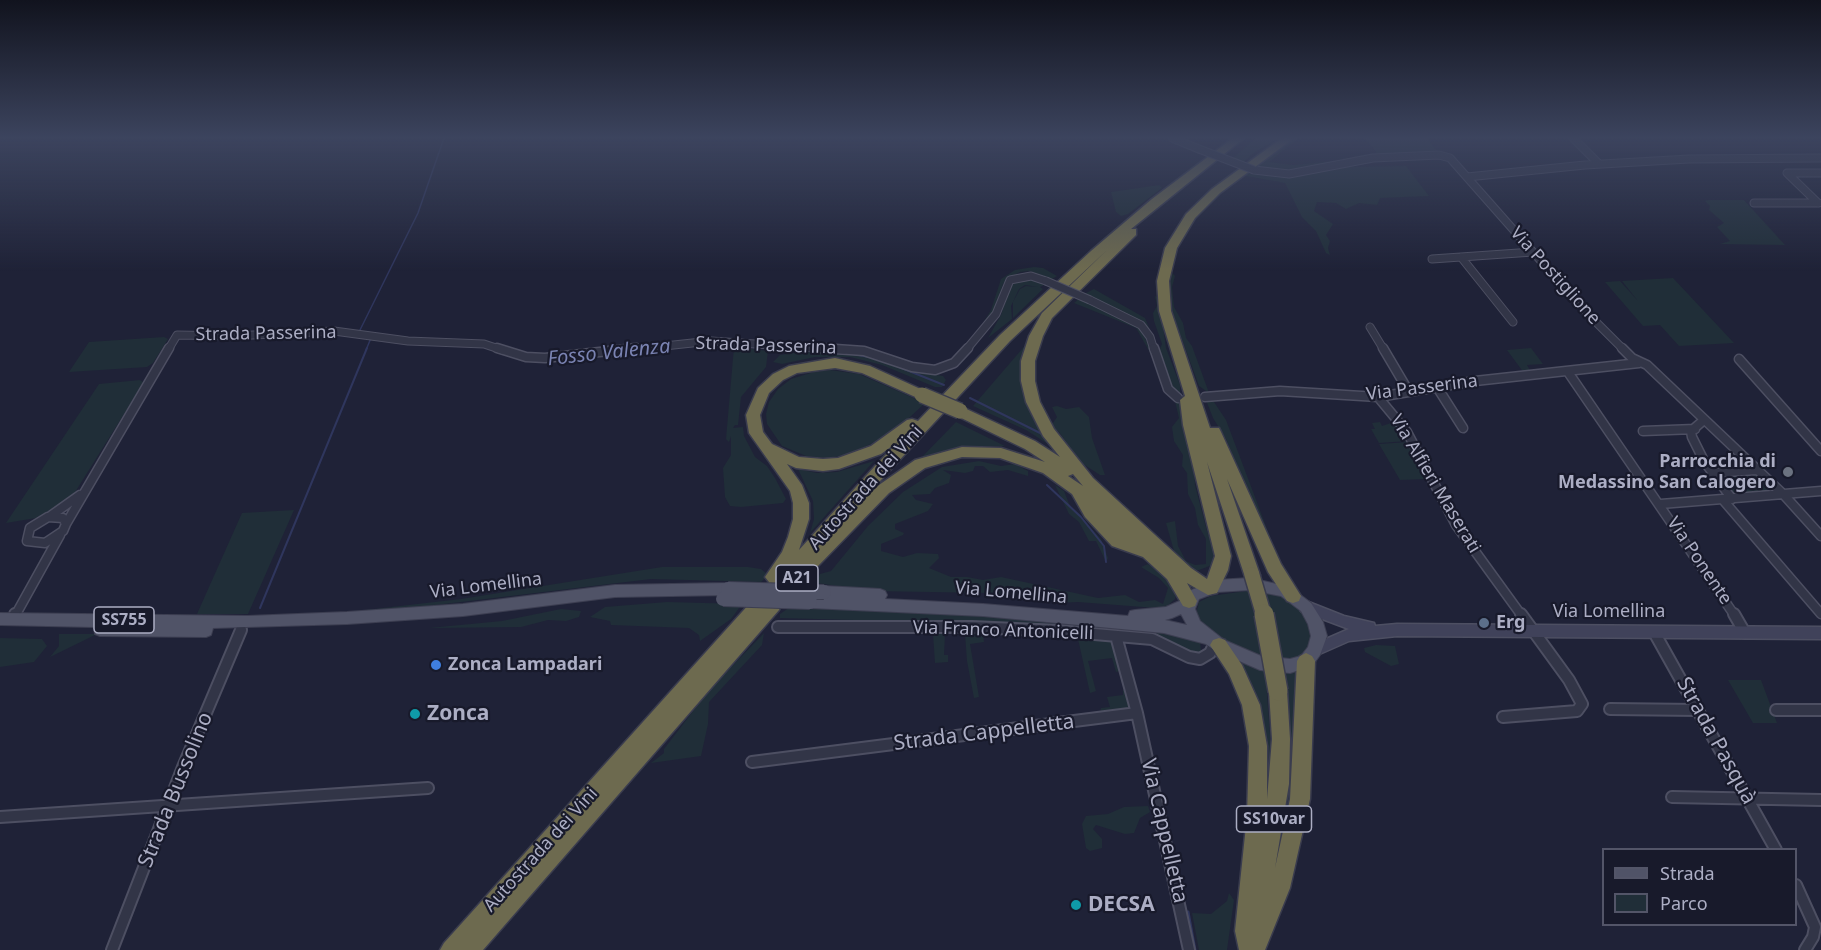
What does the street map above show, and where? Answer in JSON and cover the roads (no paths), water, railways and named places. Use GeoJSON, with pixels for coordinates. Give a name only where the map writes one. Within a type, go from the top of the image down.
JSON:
{"type":"FeatureCollection","features":[{"type":"Feature","properties":{"kind":"highway","name":"Autostrada dei Vini"},"geometry":{"type":"LineString","coordinates":[[451,950],[880,470],[1005,338],[1095,254],[1181,182]]}},
{"type":"Feature","properties":{"kind":"highway","name":"Autostrada dei Vini"},"geometry":{"type":"LineString","coordinates":[[469,950],[811,562],[987,367],[1029,324],[1142,221],[1192,182]]}},
{"type":"Feature","properties":{"kind":"highway","name":"SS10var"},"geometry":{"type":"LineString","coordinates":[[1230,182],[1204,202],[1180,230],[1171,248],[1163,281],[1165,305],[1186,391],[1252,575],[1269,631],[1278,691],[1281,739],[1279,784],[1251,949]]}},
{"type":"Feature","properties":{"kind":"highway"},"geometry":{"type":"LineString","coordinates":[[1091,500],[1039,417],[1028,381],[1028,361],[1036,336],[1047,316],[1142,221]]}},
{"type":"Feature","properties":{"kind":"highway"},"geometry":{"type":"LineString","coordinates":[[760,440],[783,457],[807,464],[839,463],[866,454],[892,441],[1005,338]]}},
{"type":"Feature","properties":{"kind":"highway"},"geometry":{"type":"LineString","coordinates":[[718,651],[789,555],[801,519],[797,489],[760,440],[753,415],[758,398],[768,384],[794,369],[822,363],[851,365],[888,378],[1030,445],[1057,463],[1191,578],[1210,588],[1222,563],[1190,425],[1186,391],[1197,391],[1274,567],[1300,601]]}},
{"type":"Feature","properties":{"kind":"highway"},"geometry":{"type":"LineString","coordinates":[[811,562],[884,489],[920,464],[937,457],[962,452],[1001,453],[1048,469],[1081,485],[1090,513],[1108,533],[1118,542],[1135,550],[1148,552]]}},
{"type":"Feature","properties":{"kind":"highway"},"geometry":{"type":"LineString","coordinates":[[1057,463],[1091,500],[1173,574],[1188,602]]}},
{"type":"Feature","properties":{"kind":"highway"},"geometry":{"type":"LineString","coordinates":[[1173,562],[1186,571],[1200,574],[1214,571],[1222,563]]}},
{"type":"Feature","properties":{"kind":"highway"},"geometry":{"type":"LineString","coordinates":[[1213,642],[1236,670],[1249,699],[1257,737],[1257,816],[1245,931],[1251,949],[1259,941],[1280,888],[1292,841],[1300,799],[1311,656]]}},
{"type":"Feature","properties":{"kind":"main road"},"geometry":{"type":"LineString","coordinates":[[1210,588],[1259,584],[1276,588],[1343,622],[1397,630]]}},
{"type":"Feature","properties":{"kind":"main road","name":"Via Lomellina"},"geometry":{"type":"LineString","coordinates":[[245,627],[423,621],[609,600],[824,592],[919,597],[1136,616],[1167,613],[1210,588]]}},
{"type":"Feature","properties":{"kind":"main road","name":"Via Lomellina"},"geometry":{"type":"LineString","coordinates":[[726,594],[810,602],[993,610],[1164,626],[1213,642],[1260,663],[1290,666],[1311,656]]}},
{"type":"Feature","properties":{"kind":"main road"},"geometry":{"type":"LineString","coordinates":[[1300,601],[1318,629],[1319,643],[1311,656]]}},
{"type":"Feature","properties":{"kind":"main road"},"geometry":{"type":"LineString","coordinates":[[1188,602],[1191,619],[1213,642]]}},
{"type":"Feature","properties":{"kind":"main road","name":"SS755"},"geometry":{"type":"LineString","coordinates":[[7,619],[245,627]]}},
{"type":"Feature","properties":{"kind":"main road","name":"SS755"},"geometry":{"type":"LineString","coordinates":[[0,627],[245,627]]}},
{"type":"Feature","properties":{"kind":"main road"},"geometry":{"type":"LineString","coordinates":[[1311,656],[1347,635],[1397,630]]}},
{"type":"Feature","properties":{"kind":"main road","name":"Via Lomellina"},"geometry":{"type":"LineString","coordinates":[[1397,630],[1821,633]]}},
{"type":"Feature","properties":{"kind":"street","name":"Via Postiglione"},"geometry":{"type":"LineString","coordinates":[[1472,182],[1586,312],[1639,363],[1647,365],[1784,495],[1821,536]]}},
{"type":"Feature","properties":{"kind":"street"},"geometry":{"type":"LineString","coordinates":[[1797,182],[1819,203]]}},
{"type":"Feature","properties":{"kind":"street"},"geometry":{"type":"LineString","coordinates":[[1754,203],[1819,203]]}},
{"type":"Feature","properties":{"kind":"street"},"geometry":{"type":"LineString","coordinates":[[1432,259],[1533,252]]}},
{"type":"Feature","properties":{"kind":"street"},"geometry":{"type":"LineString","coordinates":[[1461,257],[1513,322]]}},
{"type":"Feature","properties":{"kind":"street","name":"Strada Passerina"},"geometry":{"type":"LineString","coordinates":[[85,490],[177,335],[233,336],[334,331],[408,341],[484,344],[526,357],[545,358],[600,354],[662,344],[711,341],[864,351],[912,367],[935,370],[954,363],[983,332],[996,314],[1010,280],[1023,276],[1046,281],[1141,325],[1150,337],[1168,389],[1186,391]]}},
{"type":"Feature","properties":{"kind":"street"},"geometry":{"type":"LineString","coordinates":[[1370,327],[1409,392]]}},
{"type":"Feature","properties":{"kind":"street"},"geometry":{"type":"LineString","coordinates":[[1738,359],[1821,451]]}},
{"type":"Feature","properties":{"kind":"street","name":"Via Passerina"},"geometry":{"type":"LineString","coordinates":[[1204,397],[1280,391],[1378,397],[1437,387],[1639,363]]}},
{"type":"Feature","properties":{"kind":"street","name":"Via Ponente"},"geometry":{"type":"LineString","coordinates":[[1568,372],[1661,504],[1745,633]]}},
{"type":"Feature","properties":{"kind":"street"},"geometry":{"type":"LineString","coordinates":[[1437,387],[1463,428]]}},
{"type":"Feature","properties":{"kind":"street","name":"Via Alfieri Maserati"},"geometry":{"type":"LineString","coordinates":[[1378,397],[1407,432],[1456,525],[1569,680],[1582,702],[1582,708],[1577,711],[1503,717]]}},
{"type":"Feature","properties":{"kind":"street"},"geometry":{"type":"LineString","coordinates":[[1704,420],[1691,431],[1692,437],[1728,500],[1821,614]]}},
{"type":"Feature","properties":{"kind":"street"},"geometry":{"type":"LineString","coordinates":[[1643,431],[1695,429]]}},
{"type":"Feature","properties":{"kind":"street"},"geometry":{"type":"LineString","coordinates":[[1712,473],[1757,470]]}},
{"type":"Feature","properties":{"kind":"street"},"geometry":{"type":"LineString","coordinates":[[61,533],[40,544],[27,541],[26,537],[30,528],[85,490]]}},
{"type":"Feature","properties":{"kind":"street"},"geometry":{"type":"LineString","coordinates":[[7,619],[17,608],[85,490]]}},
{"type":"Feature","properties":{"kind":"street"},"geometry":{"type":"LineString","coordinates":[[1661,504],[1821,491]]}},
{"type":"Feature","properties":{"kind":"street"},"geometry":{"type":"LineString","coordinates":[[48,517],[63,518],[66,524]]}},
{"type":"Feature","properties":{"kind":"street","name":"Strada Bussolino"},"geometry":{"type":"LineString","coordinates":[[112,950],[169,804],[245,627]]}},
{"type":"Feature","properties":{"kind":"street","name":"Via Franco Antonicelli"},"geometry":{"type":"LineString","coordinates":[[778,627],[972,627],[1116,636],[1156,640],[1195,659],[1208,656],[1213,642]]}},
{"type":"Feature","properties":{"kind":"street","name":"Strada Pasquà"},"geometry":{"type":"LineString","coordinates":[[1654,632],[1775,848]]}},
{"type":"Feature","properties":{"kind":"street"},"geometry":{"type":"LineString","coordinates":[[1116,636],[1137,713]]}},
{"type":"Feature","properties":{"kind":"street"},"geometry":{"type":"LineString","coordinates":[[1610,709],[1698,710]]}},
{"type":"Feature","properties":{"kind":"street"},"geometry":{"type":"LineString","coordinates":[[1776,710],[1821,710]]}},
{"type":"Feature","properties":{"kind":"street","name":"Strada Cappelletta"},"geometry":{"type":"LineString","coordinates":[[752,762],[1137,713]]}},
{"type":"Feature","properties":{"kind":"street","name":"Via Cappelletta"},"geometry":{"type":"LineString","coordinates":[[1137,713],[1190,950]]}},
{"type":"Feature","properties":{"kind":"street"},"geometry":{"type":"LineString","coordinates":[[0,818],[169,804],[428,788]]}},
{"type":"Feature","properties":{"kind":"street"},"geometry":{"type":"LineString","coordinates":[[1672,797],[1821,800]]}},
{"type":"Feature","properties":{"kind":"street"},"geometry":{"type":"LineString","coordinates":[[1797,887],[1815,927],[1813,937],[1805,950]]}},
{"type":"Feature","properties":{"kind":"waterway","name":"Fosso Valenza"},"geometry":{"type":"LineString","coordinates":[[359,332],[418,213],[429,182]]}},
{"type":"Feature","properties":{"kind":"waterway"},"geometry":{"type":"LineString","coordinates":[[366,350],[371,338]]}},
{"type":"Feature","properties":{"kind":"waterway","name":"Fosso Valenza"},"geometry":{"type":"LineString","coordinates":[[380,340],[398,343]]}},
{"type":"Feature","properties":{"kind":"waterway","name":"Fosso Valenza"},"geometry":{"type":"LineString","coordinates":[[708,345],[720,345]]}},
{"type":"Feature","properties":{"kind":"waterway","name":"Fosso Valenza"},"geometry":{"type":"LineString","coordinates":[[735,346],[789,350]]}},
{"type":"Feature","properties":{"kind":"waterway"},"geometry":{"type":"LineString","coordinates":[[260,608],[367,348]]}},
{"type":"Feature","properties":{"kind":"waterway","name":"Fosso Valenza"},"geometry":{"type":"LineString","coordinates":[[767,348],[823,352]]}},
{"type":"Feature","properties":{"kind":"waterway","name":"Fosso Valenza"},"geometry":{"type":"LineString","coordinates":[[853,354],[874,358]]}},
{"type":"Feature","properties":{"kind":"waterway","name":"Fosso Valenza"},"geometry":{"type":"LineString","coordinates":[[589,357],[610,355]]}},
{"type":"Feature","properties":{"kind":"waterway","name":"Fosso Valenza"},"geometry":{"type":"LineString","coordinates":[[899,367],[944,385]]}},
{"type":"Feature","properties":{"kind":"waterway","name":"Fosso Valenza"},"geometry":{"type":"LineString","coordinates":[[970,398],[1044,435]]}},
{"type":"Feature","properties":{"kind":"waterway"},"geometry":{"type":"LineString","coordinates":[[1047,485],[1081,517],[1104,546],[1106,562]]}},
{"type":"Feature","properties":{"kind":"waterway"},"geometry":{"type":"LineString","coordinates":[[1188,912],[1195,950]]}},
{"type":"Feature","properties":{"kind":"place","name":"Parrocchia di Medassino San Calogero"},"geometry":{"type":"Point","coordinates":[1788,472]}},
{"type":"Feature","properties":{"kind":"place","name":"Erg"},"geometry":{"type":"Point","coordinates":[1484,623]}},
{"type":"Feature","properties":{"kind":"place","name":"Zonca Lampadari"},"geometry":{"type":"Point","coordinates":[436,665]}},
{"type":"Feature","properties":{"kind":"place","name":"Zonca"},"geometry":{"type":"Point","coordinates":[415,714]}},
{"type":"Feature","properties":{"kind":"place","name":"DECSA"},"geometry":{"type":"Point","coordinates":[1076,905]}}]}
